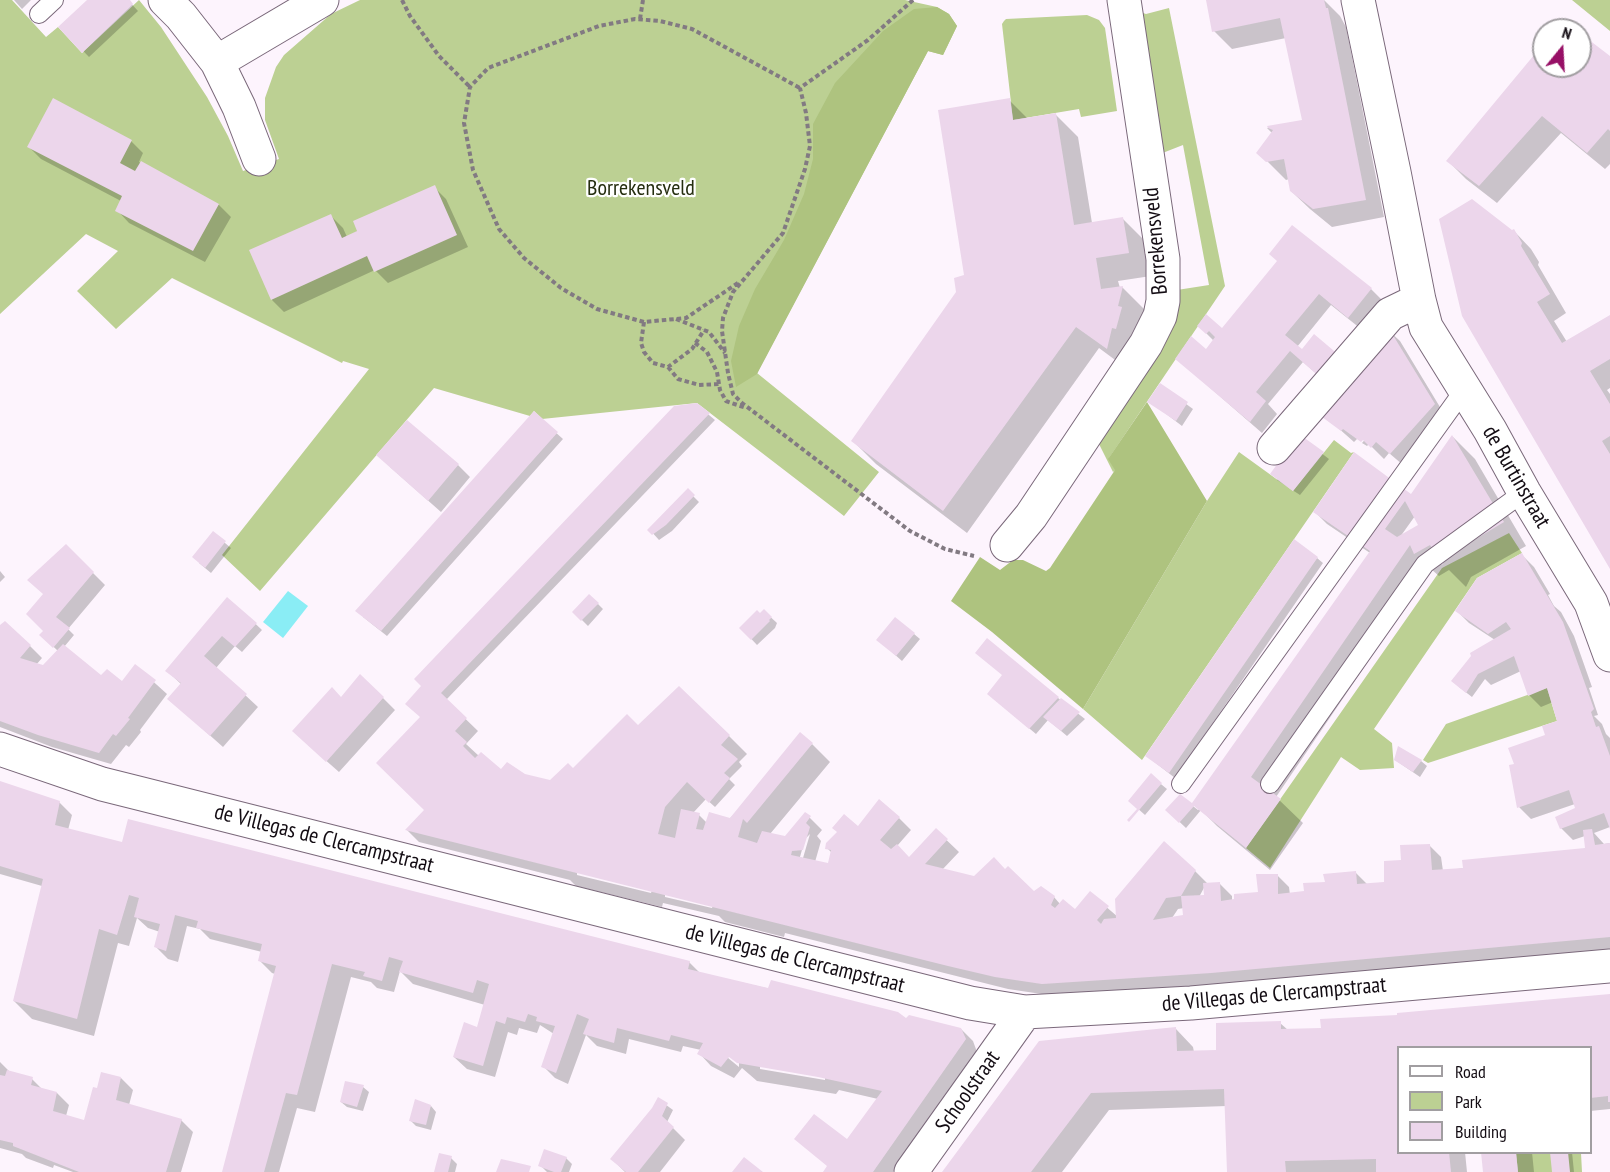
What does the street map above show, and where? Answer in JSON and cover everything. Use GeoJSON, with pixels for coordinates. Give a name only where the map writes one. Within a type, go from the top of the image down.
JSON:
{"type":"FeatureCollection","features":[{"type":"Feature","properties":{"kind":"street"},"geometry":{"type":"LineString","coordinates":[[165,0],[217,62],[239,106],[259,159]]}},
{"type":"Feature","properties":{"kind":"street"},"geometry":{"type":"LineString","coordinates":[[217,62],[322,0]]}},
{"type":"Feature","properties":{"kind":"street","name":"Borrekensveld"},"geometry":{"type":"LineString","coordinates":[[1007,545],[1030,516],[1140,354],[1155,330],[1160,316],[1163,301],[1163,260],[1124,0]]}},
{"type":"Feature","properties":{"kind":"street","name":"de Burtinstraat"},"geometry":{"type":"LineString","coordinates":[[1358,0],[1426,327],[1490,430],[1524,492],[1591,603],[1610,655]]}},
{"type":"Feature","properties":{"kind":"street"},"geometry":{"type":"LineString","coordinates":[[1274,448],[1390,314],[1419,300]]}},
{"type":"Feature","properties":{"kind":"street","name":"de Villegas de Clercampstraat"},"geometry":{"type":"LineString","coordinates":[[0,749],[112,786],[958,1000],[1024,1012],[1191,1003],[1610,966]]}},
{"type":"Feature","properties":{"kind":"street","name":"Schoolstraat"},"geometry":{"type":"LineString","coordinates":[[911,1172],[1024,1012]]}},
{"type":"Feature","properties":{"kind":"lane"},"geometry":{"type":"LineString","coordinates":[[39,14],[54,0]]}},
{"type":"Feature","properties":{"kind":"lane"},"geometry":{"type":"LineString","coordinates":[[1181,784],[1464,390]]}},
{"type":"Feature","properties":{"kind":"lane"},"geometry":{"type":"LineString","coordinates":[[1270,784],[1425,564],[1524,492]]}},
{"type":"Feature","properties":{"kind":"path"},"geometry":{"type":"LineString","coordinates":[[402,0],[410,16],[439,56],[470,87]]}},
{"type":"Feature","properties":{"kind":"path"},"geometry":{"type":"LineString","coordinates":[[640,20],[643,0]]}},
{"type":"Feature","properties":{"kind":"path"},"geometry":{"type":"LineString","coordinates":[[800,88],[868,40],[913,0]]}},
{"type":"Feature","properties":{"kind":"path"},"geometry":{"type":"LineString","coordinates":[[744,279],[686,318],[644,322],[597,309],[561,288],[524,258],[499,229],[473,170],[464,123],[470,87],[488,68],[549,43],[599,26],[640,20],[660,21],[692,29],[800,88],[810,146],[805,169],[783,233],[733,292],[723,318],[722,331],[732,394],[910,531],[945,549],[970,556],[992,556],[1007,545]]}},
{"type":"Feature","properties":{"kind":"path"},"geometry":{"type":"LineString","coordinates":[[674,319],[709,332],[725,353]]}},
{"type":"Feature","properties":{"kind":"path"},"geometry":{"type":"LineString","coordinates":[[644,322],[641,343],[644,352],[653,363],[668,367],[678,379],[699,385],[718,384]]}},
{"type":"Feature","properties":{"kind":"path"},"geometry":{"type":"LineString","coordinates":[[668,367],[692,348],[704,330]]}},
{"type":"Feature","properties":{"kind":"path"},"geometry":{"type":"LineString","coordinates":[[695,343],[707,352],[717,372],[718,384],[726,401],[752,410]]}},
{"type":"Feature","properties":{"kind":"green space","name":"Borrekensveld"},"geometry":{"type":"Polygon","coordinates":[[[0,0],[12,0],[46,37],[58,27],[82,53],[139,0],[161,27],[207,97],[228,136],[243,171],[279,159],[265,120],[265,98],[276,67],[284,55],[331,14],[360,0],[905,0],[937,7],[949,14],[957,26],[943,55],[928,51],[757,373],[879,472],[844,516],[697,403],[542,419],[534,411],[530,416],[434,388],[260,591],[222,555],[369,369],[343,361],[342,363],[172,278],[116,329],[77,291],[118,251],[86,234],[0,314],[0,0]]]}},
{"type":"Feature","properties":{"kind":"green space"},"geometry":{"type":"Polygon","coordinates":[[[1572,0],[1610,0],[1610,31],[1572,0]]]}},
{"type":"Feature","properties":{"kind":"green space"},"geometry":{"type":"Polygon","coordinates":[[[937,7],[949,14],[957,26],[943,55],[928,51],[757,374],[736,387],[731,361],[739,326],[755,289],[784,240],[804,194],[813,159],[813,124],[835,83],[883,31],[914,9],[937,7]]]}},
{"type":"Feature","properties":{"kind":"green space"},"geometry":{"type":"Polygon","coordinates":[[[1169,8],[1225,286],[1109,458],[1116,470],[1113,472],[1098,442],[1177,290],[1209,285],[1183,145],[1160,154],[1142,17],[1143,13],[1169,8]]]}},
{"type":"Feature","properties":{"kind":"green space"},"geometry":{"type":"Polygon","coordinates":[[[1087,15],[1099,20],[1105,28],[1117,111],[1081,117],[1079,109],[1013,120],[1002,24],[1004,21],[1006,19],[1087,15]]]}},
{"type":"Feature","properties":{"kind":"green space"},"geometry":{"type":"Polygon","coordinates":[[[1147,402],[1207,501],[1083,709],[992,632],[951,601],[980,557],[1000,570],[1013,560],[1023,560],[1046,571],[1050,568],[1115,470],[1108,459],[1147,402]]]}},
{"type":"Feature","properties":{"kind":"green space"},"geometry":{"type":"Polygon","coordinates":[[[1334,440],[1351,453],[1354,452],[1142,760],[1083,709],[1207,501],[1239,452],[1293,491],[1334,440]]]}},
{"type":"Feature","properties":{"kind":"green space"},"geometry":{"type":"Polygon","coordinates":[[[1509,533],[1522,553],[1477,578],[1374,729],[1392,743],[1394,768],[1360,770],[1341,757],[1270,868],[1246,848],[1442,568],[1509,533]]]}},
{"type":"Feature","properties":{"kind":"green space"},"geometry":{"type":"Polygon","coordinates":[[[1547,688],[1557,721],[1428,763],[1423,760],[1446,724],[1547,688]]]}},
{"type":"Feature","properties":{"kind":"green space"},"geometry":{"type":"Polygon","coordinates":[[[1516,1154],[1581,1154],[1582,1172],[1518,1172],[1516,1154]]]}},
{"type":"Feature","properties":{"kind":"water"},"geometry":{"type":"Polygon","coordinates":[[[288,591],[308,606],[283,638],[263,622],[288,591]]]}},
{"type":"Feature","properties":{"kind":"building"},"geometry":{"type":"Polygon","coordinates":[[[87,0],[130,0],[133,4],[82,53],[58,27],[87,0]]]}},
{"type":"Feature","properties":{"kind":"building"},"geometry":{"type":"Polygon","coordinates":[[[1206,0],[1324,0],[1328,8],[1366,200],[1313,209],[1290,191],[1284,159],[1266,162],[1256,153],[1273,130],[1267,126],[1302,120],[1280,18],[1212,32],[1206,0]]]}},
{"type":"Feature","properties":{"kind":"building"},"geometry":{"type":"Polygon","coordinates":[[[1592,42],[1610,56],[1610,131],[1608,129],[1587,153],[1542,116],[1479,186],[1446,161],[1532,57],[1532,78],[1592,78],[1592,42]]]}},
{"type":"Feature","properties":{"kind":"building"},"geometry":{"type":"Polygon","coordinates":[[[53,98],[132,140],[120,163],[135,171],[141,161],[219,204],[193,251],[115,211],[122,196],[27,147],[53,98]]]}},
{"type":"Feature","properties":{"kind":"building"},"geometry":{"type":"Polygon","coordinates":[[[1010,98],[1013,120],[1056,113],[1074,225],[1123,217],[1129,253],[1096,258],[1101,289],[1123,286],[1118,306],[1122,307],[1116,329],[1112,328],[1107,349],[1076,327],[943,511],[851,441],[956,292],[954,278],[964,275],[938,110],[1010,98]]]}},
{"type":"Feature","properties":{"kind":"building"},"geometry":{"type":"Polygon","coordinates":[[[435,185],[457,235],[374,272],[367,256],[271,300],[249,250],[331,214],[342,238],[357,231],[353,221],[435,185]]]}},
{"type":"Feature","properties":{"kind":"building"},"geometry":{"type":"Polygon","coordinates":[[[1472,199],[1512,230],[1514,229],[1522,243],[1521,246],[1550,294],[1537,302],[1562,343],[1610,315],[1610,359],[1590,371],[1610,404],[1610,436],[1602,441],[1610,454],[1610,569],[1462,316],[1439,219],[1472,199]]]}},
{"type":"Feature","properties":{"kind":"building"},"geometry":{"type":"Polygon","coordinates":[[[1292,225],[1372,288],[1348,318],[1319,294],[1285,335],[1302,349],[1314,334],[1340,356],[1322,379],[1290,351],[1256,392],[1266,401],[1250,422],[1175,359],[1191,336],[1206,349],[1215,337],[1209,331],[1206,334],[1197,326],[1206,314],[1222,328],[1277,261],[1269,254],[1292,225]]]}},
{"type":"Feature","properties":{"kind":"building"},"geometry":{"type":"Polygon","coordinates":[[[1388,327],[1435,404],[1390,454],[1376,442],[1371,448],[1363,440],[1361,442],[1343,429],[1341,431],[1318,414],[1388,327]]]}},
{"type":"Feature","properties":{"kind":"building"},"geometry":{"type":"Polygon","coordinates":[[[1160,383],[1188,402],[1176,421],[1147,402],[1160,383]]]}},
{"type":"Feature","properties":{"kind":"building"},"geometry":{"type":"Polygon","coordinates":[[[697,403],[710,413],[441,693],[467,718],[455,731],[467,742],[463,746],[475,758],[481,752],[501,769],[507,762],[525,774],[550,780],[568,763],[573,768],[627,714],[638,725],[679,686],[730,735],[721,745],[738,759],[724,773],[730,778],[709,803],[687,782],[665,807],[658,834],[675,838],[681,809],[700,813],[696,829],[703,830],[709,812],[730,818],[800,732],[813,743],[747,823],[743,819],[738,837],[757,843],[762,831],[785,836],[805,812],[811,816],[806,823],[810,827],[803,850],[792,851],[791,855],[828,863],[831,850],[825,849],[826,843],[837,832],[832,828],[844,814],[858,826],[879,799],[900,817],[880,840],[891,849],[897,844],[909,857],[936,828],[948,839],[925,864],[974,876],[994,857],[1005,869],[1008,866],[1034,891],[1041,886],[1055,896],[1051,905],[1055,908],[1063,899],[1075,909],[1090,891],[1109,906],[1097,920],[1101,924],[1104,919],[1116,918],[1115,899],[1164,841],[1196,870],[1181,896],[1204,895],[1203,883],[1220,882],[1221,901],[1234,899],[1234,894],[1258,892],[1256,874],[1278,874],[1278,894],[1304,891],[1303,883],[1325,882],[1323,874],[1356,871],[1357,884],[1384,882],[1384,861],[1401,860],[1400,845],[1430,844],[1432,870],[1463,868],[1462,860],[1585,848],[1583,830],[1592,829],[1595,845],[1610,843],[1610,937],[1211,973],[1042,984],[995,977],[948,966],[405,830],[424,810],[376,763],[420,717],[405,704],[421,686],[414,679],[674,406],[697,403]],[[1181,896],[1166,898],[1153,920],[1183,915],[1181,896]]]}},
{"type":"Feature","properties":{"kind":"building"},"geometry":{"type":"Polygon","coordinates":[[[534,411],[558,432],[381,631],[355,611],[534,411]]]}},
{"type":"Feature","properties":{"kind":"building"},"geometry":{"type":"Polygon","coordinates":[[[407,420],[459,464],[428,501],[376,455],[407,420]]]}},
{"type":"Feature","properties":{"kind":"building"},"geometry":{"type":"Polygon","coordinates":[[[1299,434],[1324,452],[1293,491],[1270,474],[1299,434]]]}},
{"type":"Feature","properties":{"kind":"building"},"geometry":{"type":"Polygon","coordinates":[[[1452,435],[1504,522],[1449,555],[1442,565],[1430,545],[1414,554],[1410,545],[1251,777],[1281,799],[1246,848],[1194,806],[1179,823],[1165,810],[1180,794],[1192,803],[1370,551],[1313,512],[1354,452],[1411,494],[1452,435]],[[1405,501],[1385,529],[1397,537],[1418,525],[1405,501]]]}},
{"type":"Feature","properties":{"kind":"building"},"geometry":{"type":"Polygon","coordinates":[[[688,488],[695,495],[666,525],[652,535],[647,530],[688,488]]]}},
{"type":"Feature","properties":{"kind":"building"},"geometry":{"type":"Polygon","coordinates":[[[213,531],[226,541],[205,568],[192,557],[213,531]]]}},
{"type":"Feature","properties":{"kind":"building"},"geometry":{"type":"Polygon","coordinates":[[[1294,539],[1318,557],[1169,773],[1145,756],[1294,539]]]}},
{"type":"Feature","properties":{"kind":"building"},"geometry":{"type":"Polygon","coordinates":[[[66,544],[94,572],[56,617],[70,628],[53,648],[39,635],[43,631],[26,614],[43,594],[27,580],[66,544]]]}},
{"type":"Feature","properties":{"kind":"building"},"geometry":{"type":"Polygon","coordinates":[[[1522,553],[1563,622],[1594,709],[1591,712],[1596,727],[1599,726],[1610,756],[1610,829],[1604,813],[1560,829],[1555,817],[1575,808],[1569,790],[1517,808],[1509,765],[1514,764],[1508,748],[1545,735],[1542,726],[1557,721],[1547,688],[1528,696],[1514,656],[1478,674],[1466,693],[1451,681],[1471,656],[1470,653],[1511,629],[1506,622],[1488,634],[1455,611],[1477,578],[1522,553]]]}},
{"type":"Feature","properties":{"kind":"building"},"geometry":{"type":"Polygon","coordinates":[[[589,594],[599,603],[581,621],[572,612],[589,594]]]}},
{"type":"Feature","properties":{"kind":"building"},"geometry":{"type":"Polygon","coordinates":[[[227,597],[257,623],[235,647],[222,636],[204,656],[247,694],[210,736],[167,699],[181,683],[165,671],[227,597]]]}},
{"type":"Feature","properties":{"kind":"building"},"geometry":{"type":"Polygon","coordinates":[[[764,609],[772,617],[751,640],[739,628],[757,610],[760,613],[764,609]]]}},
{"type":"Feature","properties":{"kind":"building"},"geometry":{"type":"Polygon","coordinates":[[[895,617],[915,633],[896,656],[876,640],[895,617]]]}},
{"type":"Feature","properties":{"kind":"building"},"geometry":{"type":"Polygon","coordinates":[[[5,621],[31,645],[20,658],[43,665],[63,644],[101,675],[107,669],[122,681],[135,664],[156,680],[128,718],[130,719],[116,736],[113,734],[99,753],[0,721],[0,625],[5,621]]]}},
{"type":"Feature","properties":{"kind":"building"},"geometry":{"type":"Polygon","coordinates":[[[987,638],[1059,697],[1029,729],[987,694],[1002,675],[975,653],[987,638]]]}},
{"type":"Feature","properties":{"kind":"building"},"geometry":{"type":"Polygon","coordinates":[[[360,674],[384,697],[326,762],[292,731],[332,687],[341,697],[360,674]]]}},
{"type":"Feature","properties":{"kind":"building"},"geometry":{"type":"Polygon","coordinates":[[[1061,698],[1080,712],[1061,731],[1043,717],[1061,698]]]}},
{"type":"Feature","properties":{"kind":"building"},"geometry":{"type":"Polygon","coordinates":[[[1398,746],[1422,760],[1413,772],[1394,760],[1398,746]]]}},
{"type":"Feature","properties":{"kind":"building"},"geometry":{"type":"Polygon","coordinates":[[[1151,773],[1162,783],[1129,822],[1127,820],[1137,809],[1128,801],[1151,773]]]}},
{"type":"Feature","properties":{"kind":"building"},"geometry":{"type":"Polygon","coordinates":[[[0,781],[60,801],[55,825],[122,842],[128,819],[690,961],[688,969],[768,988],[771,980],[898,1012],[906,1018],[909,1015],[961,1028],[966,1039],[873,1172],[823,1172],[827,1166],[794,1139],[814,1114],[847,1139],[882,1091],[737,1063],[729,1057],[721,1067],[697,1054],[703,1043],[671,1035],[669,1041],[617,1028],[614,1043],[583,1034],[589,1019],[577,1014],[556,1073],[541,1067],[555,1026],[536,1021],[537,1017],[528,1014],[525,1022],[507,1017],[505,1024],[496,1021],[483,1066],[453,1057],[464,1022],[477,1027],[489,984],[477,980],[473,993],[399,972],[403,961],[389,957],[382,981],[363,976],[365,972],[332,964],[297,1095],[286,1093],[264,1172],[222,1172],[276,966],[258,961],[262,944],[196,928],[198,921],[175,915],[166,951],[154,947],[160,924],[134,917],[139,898],[129,895],[117,935],[99,929],[77,1019],[13,1001],[43,879],[0,866],[0,781]]]}},
{"type":"Feature","properties":{"kind":"building"},"geometry":{"type":"Polygon","coordinates":[[[1610,994],[1610,1102],[1608,1102],[1608,1096],[1592,1098],[1592,1046],[1397,1046],[1397,1154],[1449,1154],[1451,1172],[1376,1172],[1376,1159],[1285,1161],[1286,1172],[1227,1172],[1224,1089],[1091,1093],[1031,1172],[942,1172],[1039,1041],[1176,1027],[1177,1051],[1216,1050],[1216,1023],[1281,1021],[1281,1029],[1321,1028],[1320,1019],[1397,1015],[1397,1013],[1610,994]]]}},
{"type":"Feature","properties":{"kind":"building"},"geometry":{"type":"Polygon","coordinates":[[[7,1070],[33,1077],[31,1085],[57,1092],[53,1111],[84,1120],[93,1087],[97,1088],[101,1072],[121,1077],[116,1100],[182,1119],[166,1172],[79,1172],[13,1146],[13,1143],[0,1140],[0,1075],[5,1076],[7,1070]]]}},
{"type":"Feature","properties":{"kind":"building"},"geometry":{"type":"Polygon","coordinates":[[[345,1081],[364,1085],[357,1107],[340,1102],[345,1081]]]}},
{"type":"Feature","properties":{"kind":"building"},"geometry":{"type":"Polygon","coordinates":[[[658,1097],[668,1103],[662,1116],[674,1127],[638,1172],[626,1172],[610,1159],[652,1108],[658,1097]]]}},
{"type":"Feature","properties":{"kind":"building"},"geometry":{"type":"Polygon","coordinates":[[[415,1099],[431,1105],[426,1125],[409,1121],[415,1099]]]}},
{"type":"Feature","properties":{"kind":"building"},"geometry":{"type":"Polygon","coordinates":[[[544,1149],[567,1157],[561,1172],[538,1166],[544,1149]]]}},
{"type":"Feature","properties":{"kind":"building"},"geometry":{"type":"Polygon","coordinates":[[[439,1153],[452,1156],[448,1172],[434,1172],[439,1153]]]}},
{"type":"Feature","properties":{"kind":"building"},"geometry":{"type":"Polygon","coordinates":[[[1481,1154],[1516,1154],[1518,1172],[1483,1172],[1481,1154]]]}},
{"type":"Feature","properties":{"kind":"building"},"geometry":{"type":"Polygon","coordinates":[[[1550,1154],[1568,1154],[1570,1172],[1552,1172],[1550,1154]]]}},
{"type":"Feature","properties":{"kind":"building"},"geometry":{"type":"Polygon","coordinates":[[[744,1157],[763,1172],[732,1172],[744,1157]]]}},
{"type":"Feature","properties":{"kind":"building"},"geometry":{"type":"Polygon","coordinates":[[[501,1159],[531,1166],[529,1172],[496,1172],[501,1159]]]}}]}
